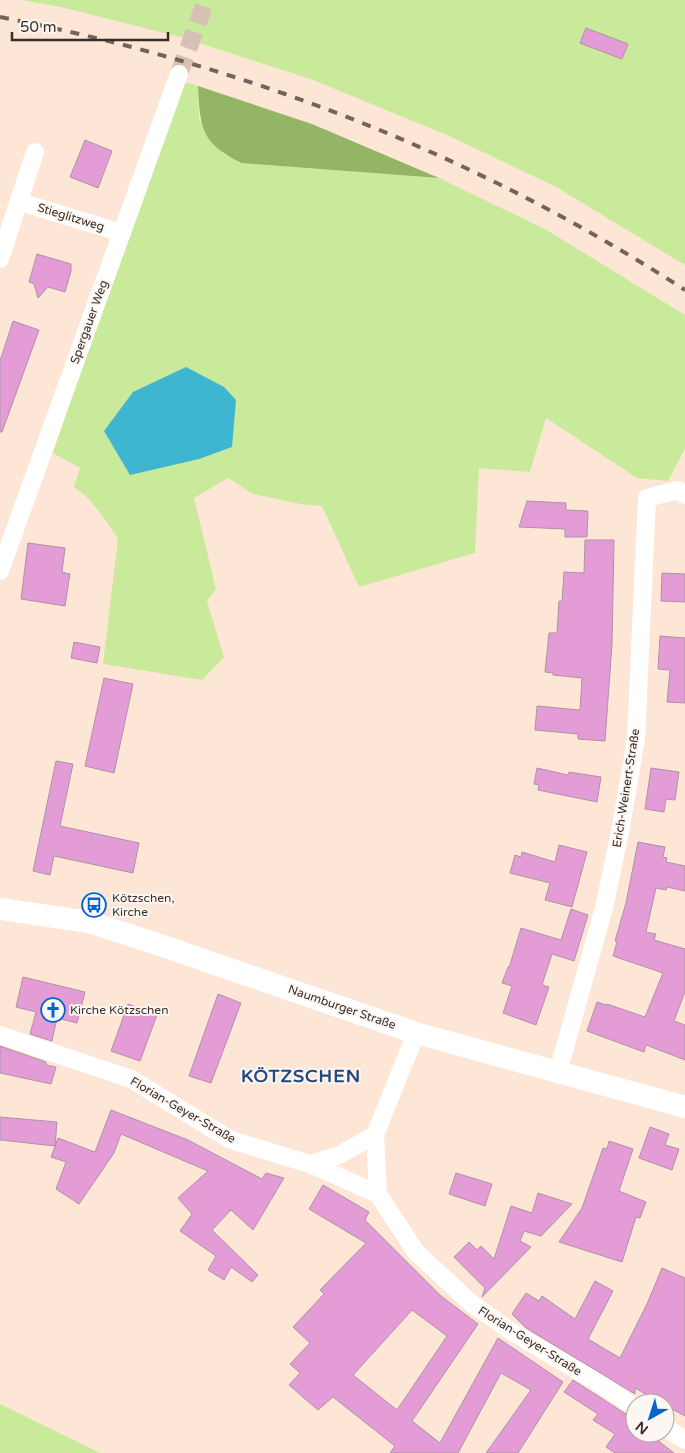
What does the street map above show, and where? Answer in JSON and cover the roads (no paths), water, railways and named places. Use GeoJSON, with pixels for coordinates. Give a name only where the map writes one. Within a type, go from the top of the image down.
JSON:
{"type":"FeatureCollection","features":[{"type":"Feature","properties":{"kind":"street","name":"Spergauer Weg"},"geometry":{"type":"LineString","coordinates":[[0,571],[180,74]]}},
{"type":"Feature","properties":{"kind":"street","name":"Stieglitzweg"},"geometry":{"type":"LineString","coordinates":[[0,259],[36,152]]}},
{"type":"Feature","properties":{"kind":"street","name":"Stieglitzweg"},"geometry":{"type":"LineString","coordinates":[[20,202],[122,233]]}},
{"type":"Feature","properties":{"kind":"street","name":"Erich-Weinert-Straße"},"geometry":{"type":"LineString","coordinates":[[558,1072],[604,908],[620,832],[636,739],[647,498],[681,492]]}},
{"type":"Feature","properties":{"kind":"street","name":"Naumburger Straße"},"geometry":{"type":"LineString","coordinates":[[0,909],[89,922],[416,1033],[685,1107]]}},
{"type":"Feature","properties":{"kind":"street"},"geometry":{"type":"LineString","coordinates":[[378,1194],[375,1135],[416,1033]]}},
{"type":"Feature","properties":{"kind":"street","name":"Florian-Geyer-Straße"},"geometry":{"type":"LineString","coordinates":[[0,1035],[131,1079],[231,1140],[310,1164],[378,1194],[416,1252],[471,1303],[509,1330],[625,1400]]}},
{"type":"Feature","properties":{"kind":"street"},"geometry":{"type":"LineString","coordinates":[[310,1164],[339,1155],[375,1135]]}},
{"type":"Feature","properties":{"kind":"water"},"geometry":{"type":"Polygon","coordinates":[[[186,367],[224,387],[236,400],[232,447],[199,459],[130,475],[104,431],[133,392],[186,367]]]}},
{"type":"Feature","properties":{"kind":"tunnel"},"geometry":{"type":"LineString","coordinates":[[179,74],[206,0]]}},
{"type":"Feature","properties":{"kind":"railway"},"geometry":{"type":"LineString","coordinates":[[0,17],[91,37],[181,61],[269,89],[356,120],[441,157],[524,197],[605,241],[685,290]]}},
{"type":"Feature","properties":{"kind":"place","name":"Kötzschen, Kirche"},"geometry":{"type":"Point","coordinates":[94,905]}},
{"type":"Feature","properties":{"kind":"place","name":"Kirche Kötzschen"},"geometry":{"type":"Point","coordinates":[53,1010]}},
{"type":"Feature","properties":{"kind":"district","name":"KÖTZSCHEN"},"geometry":{"type":"Point","coordinates":[301,1076]}}]}
